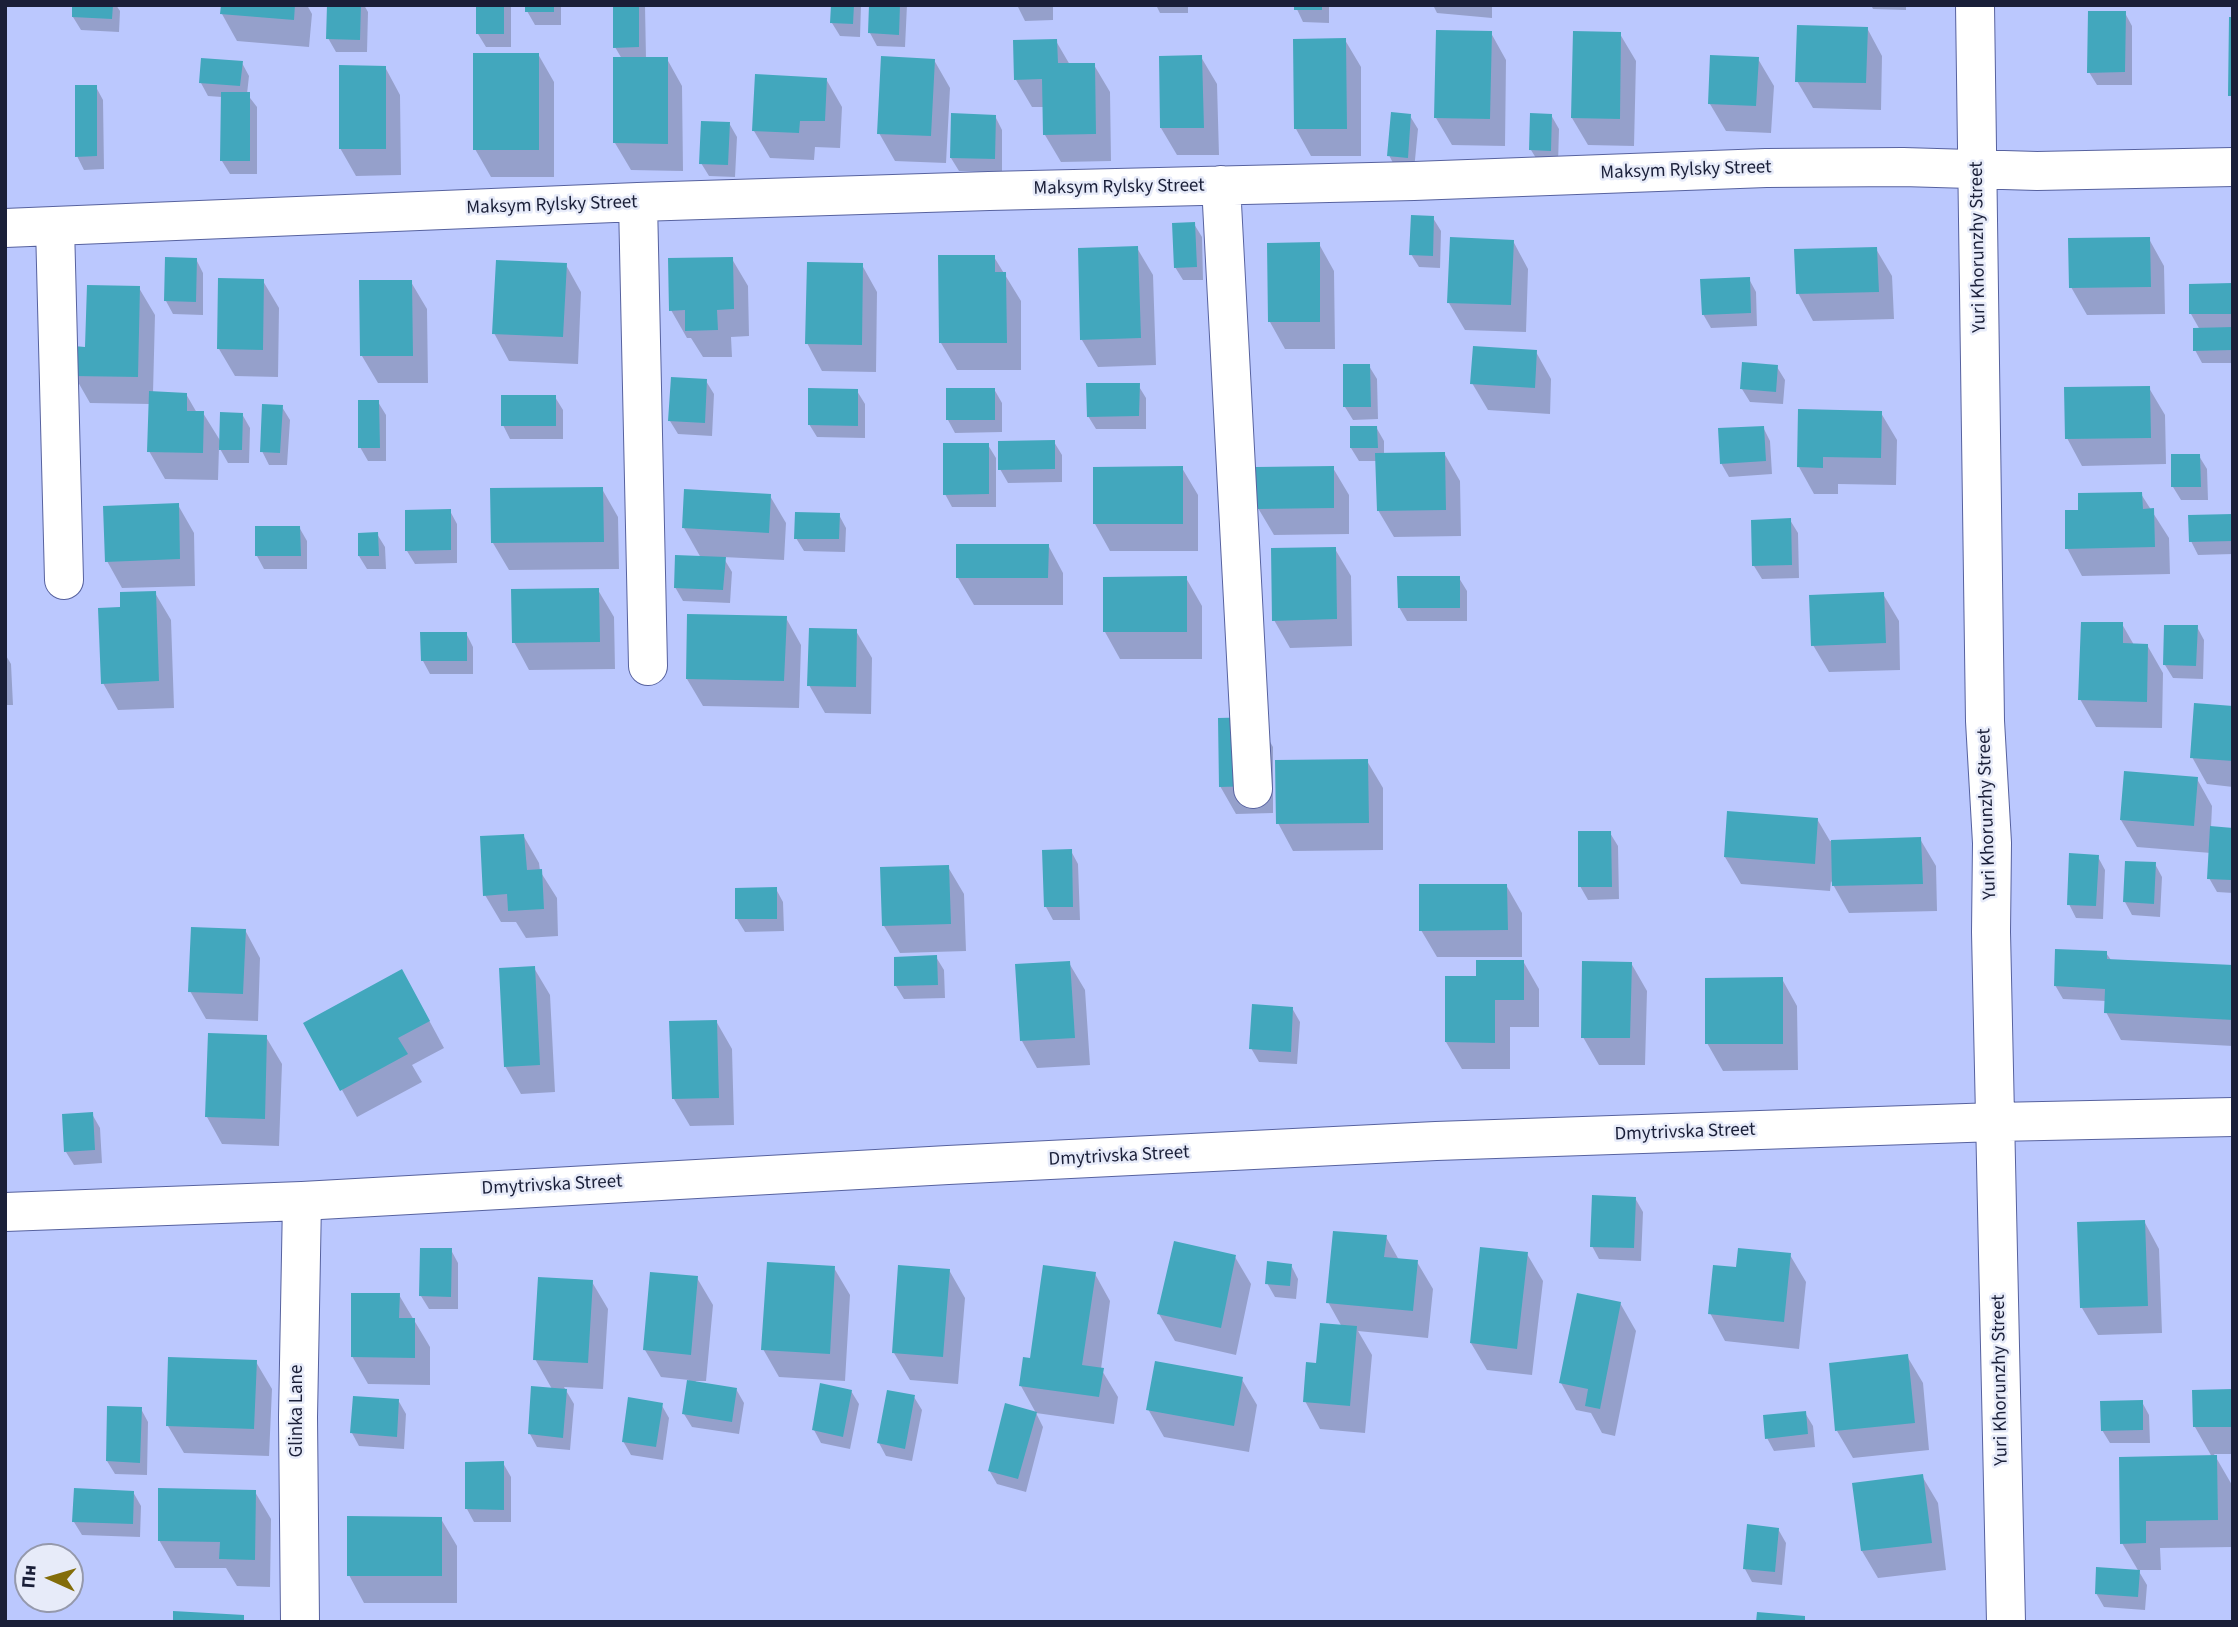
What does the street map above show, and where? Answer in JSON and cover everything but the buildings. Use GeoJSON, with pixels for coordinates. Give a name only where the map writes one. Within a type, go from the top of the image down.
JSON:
{"type":"FeatureCollection","features":[{"type":"Feature","properties":{"kind":"street","name":"Yuri Khorunzhy Street"},"geometry":{"type":"LineString","coordinates":[[1975,5],[1985,721],[1992,844],[1991,969],[2006,1622]]}},
{"type":"Feature","properties":{"kind":"street","name":"Maksym Rylsky Street"},"geometry":{"type":"LineString","coordinates":[[5,228],[638,202],[1414,181],[1766,168],[2133,170],[2233,167]]}},
{"type":"Feature","properties":{"kind":"street"},"geometry":{"type":"LineString","coordinates":[[1221,185],[1253,789]]}},
{"type":"Feature","properties":{"kind":"street"},"geometry":{"type":"LineString","coordinates":[[638,202],[648,666]]}},
{"type":"Feature","properties":{"kind":"street"},"geometry":{"type":"LineString","coordinates":[[55,226],[64,580]]}},
{"type":"Feature","properties":{"kind":"street","name":"Dmytrivska Street"},"geometry":{"type":"LineString","coordinates":[[5,1212],[302,1201],[1436,1141],[1996,1122],[2233,1117]]}},
{"type":"Feature","properties":{"kind":"street","name":"Glinka Lane"},"geometry":{"type":"LineString","coordinates":[[300,1622],[298,1430],[302,1201]]}}]}
